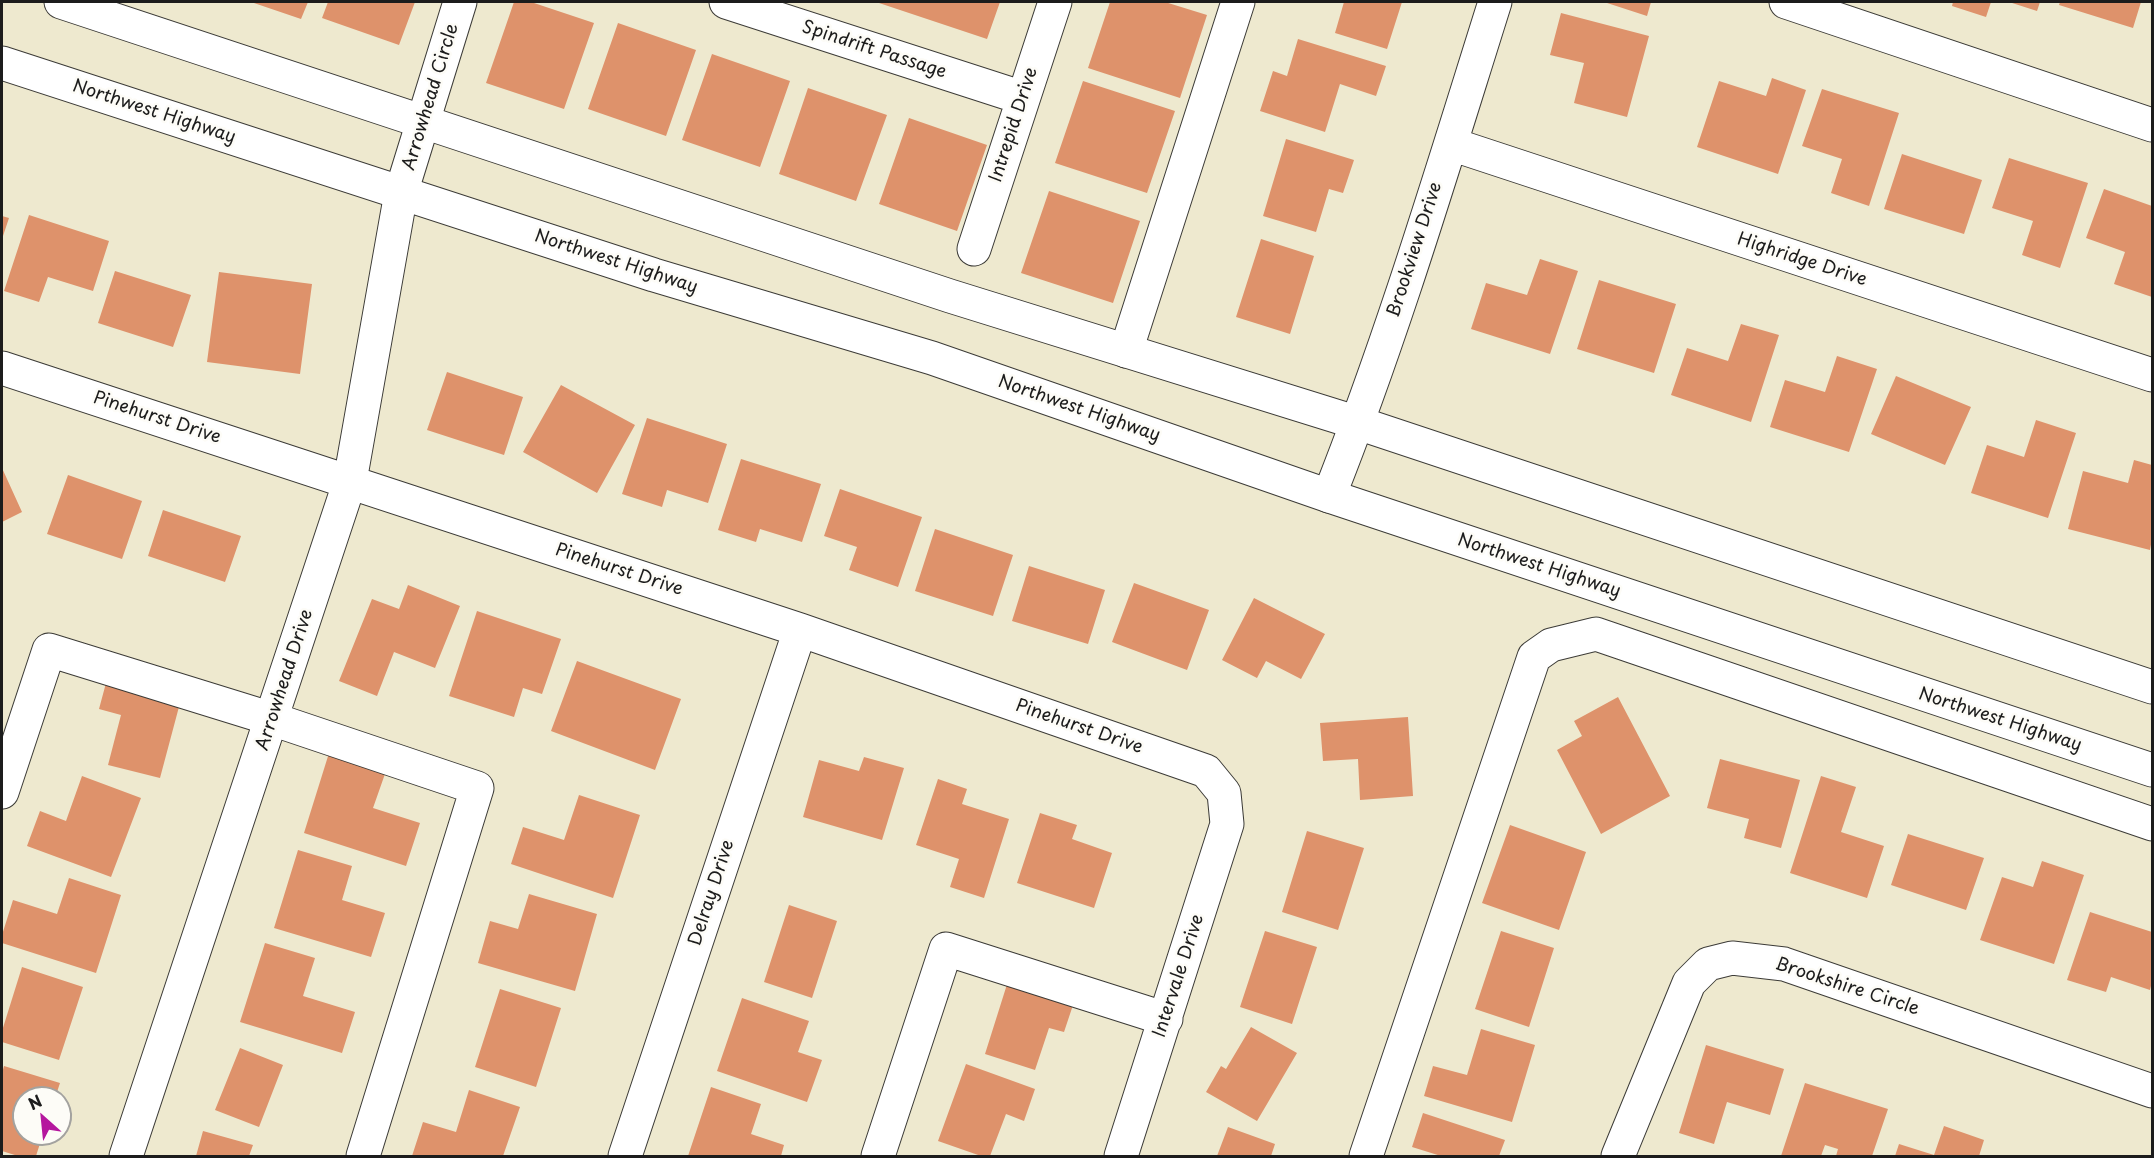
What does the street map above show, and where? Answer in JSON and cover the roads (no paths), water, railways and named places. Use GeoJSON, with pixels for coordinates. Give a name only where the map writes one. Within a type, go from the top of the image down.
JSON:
{"type":"FeatureCollection","features":[{"type":"Feature","properties":{"kind":"street"},"geometry":{"type":"LineString","coordinates":[[61,2],[950,296],[1358,423],[2152,687]]}},
{"type":"Feature","properties":{"kind":"street","name":"Arrowhead Circle"},"geometry":{"type":"LineString","coordinates":[[402,193],[460,2]]}},
{"type":"Feature","properties":{"kind":"street","name":"Intrepid Drive"},"geometry":{"type":"LineString","coordinates":[[974,249],[1055,2]]}},
{"type":"Feature","properties":{"kind":"street"},"geometry":{"type":"LineString","coordinates":[[1126,351],[1238,2]]}},
{"type":"Feature","properties":{"kind":"street","name":"Brookview Drive"},"geometry":{"type":"LineString","coordinates":[[1329,496],[1358,423],[1451,144],[1495,2]]}},
{"type":"Feature","properties":{"kind":"street"},"geometry":{"type":"LineString","coordinates":[[1786,2],[2152,125]]}},
{"type":"Feature","properties":{"kind":"street","name":"Spindrift Passage"},"geometry":{"type":"LineString","coordinates":[[745,5],[1023,98]]}},
{"type":"Feature","properties":{"kind":"street","name":"Northwest Highway"},"geometry":{"type":"LineString","coordinates":[[2,63],[654,275],[932,358],[1329,496],[2152,770]]}},
{"type":"Feature","properties":{"kind":"street","name":"Highridge Drive"},"geometry":{"type":"LineString","coordinates":[[1451,144],[2152,375]]}},
{"type":"Feature","properties":{"kind":"street","name":"Arrowhead Drive"},"geometry":{"type":"LineString","coordinates":[[126,1156],[350,482],[402,193]]}},
{"type":"Feature","properties":{"kind":"street","name":"Pinehurst Drive"},"geometry":{"type":"LineString","coordinates":[[2,368],[800,630],[1206,771],[1224,793]]}},
{"type":"Feature","properties":{"kind":"street","name":"Delray Drive"},"geometry":{"type":"LineString","coordinates":[[625,1156],[800,630]]}},
{"type":"Feature","properties":{"kind":"street"},"geometry":{"type":"LineString","coordinates":[[1366,1156],[1534,657],[1551,645],[1596,634],[2152,824]]}},
{"type":"Feature","properties":{"kind":"street"},"geometry":{"type":"LineString","coordinates":[[2,792],[49,650],[272,719],[477,788],[363,1156]]}},
{"type":"Feature","properties":{"kind":"street","name":"Intervale Drive"},"geometry":{"type":"LineString","coordinates":[[1121,1156],[1227,824],[1224,793]]}},
{"type":"Feature","properties":{"kind":"street"},"geometry":{"type":"LineString","coordinates":[[878,1156],[946,949],[1166,1019]]}},
{"type":"Feature","properties":{"kind":"street","name":"Brookshire Circle"},"geometry":{"type":"LineString","coordinates":[[1618,1156],[1689,983],[1708,964],[1732,958],[1784,964],[2152,1091]]}}]}
